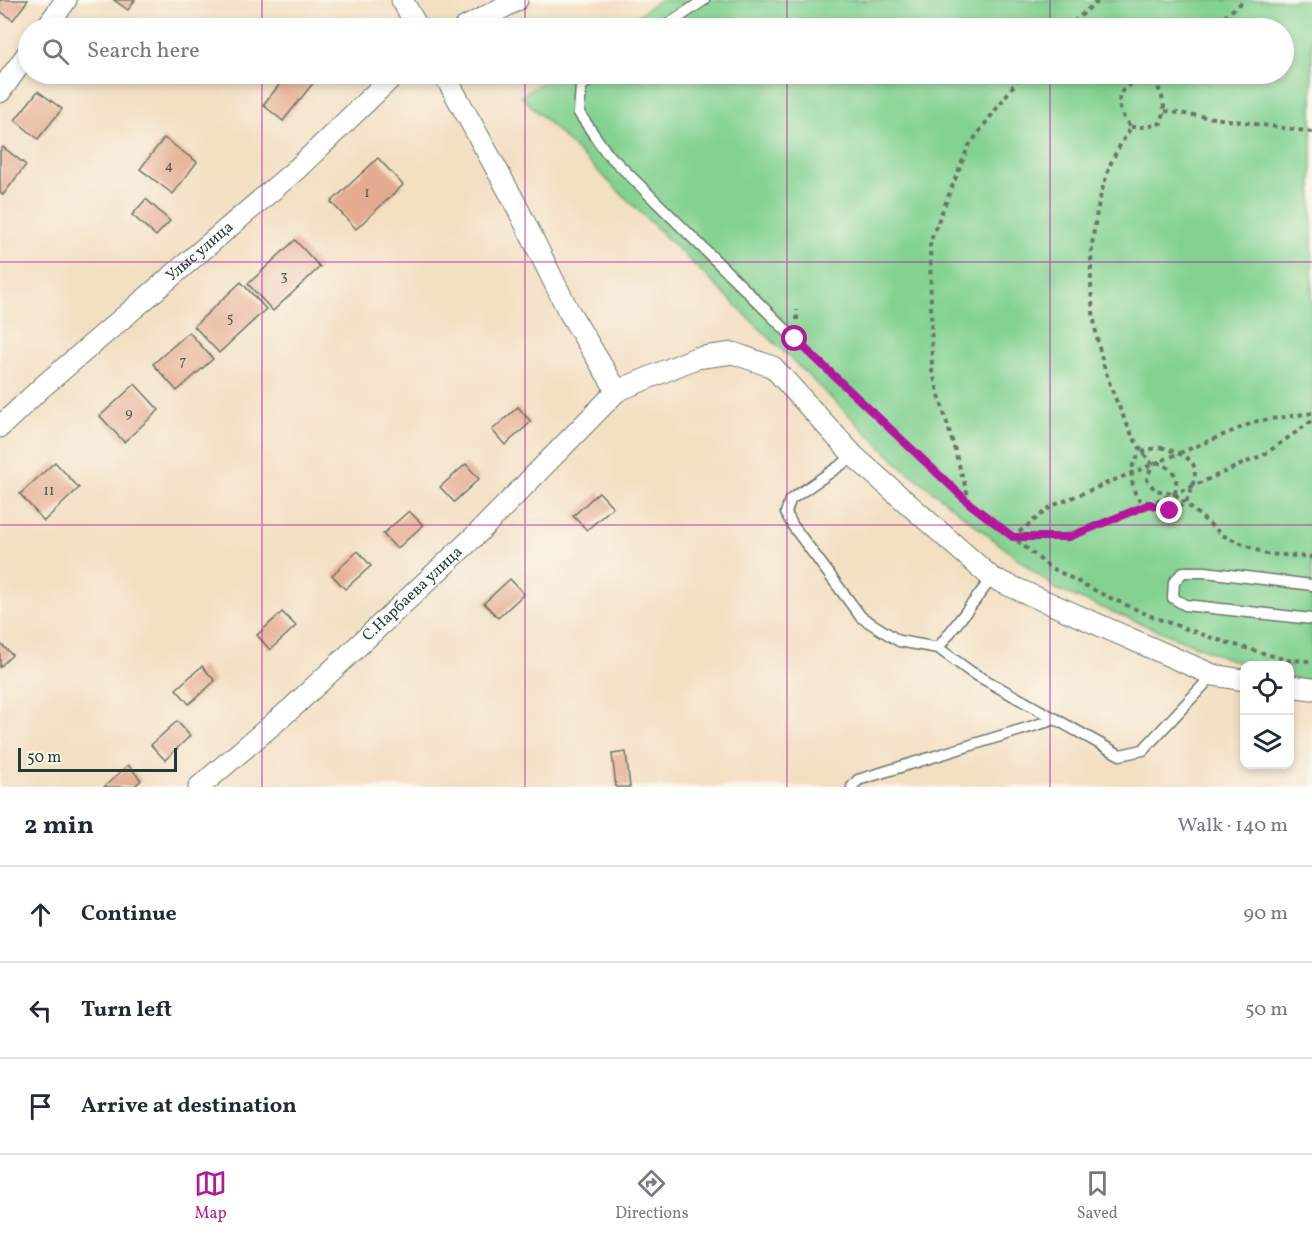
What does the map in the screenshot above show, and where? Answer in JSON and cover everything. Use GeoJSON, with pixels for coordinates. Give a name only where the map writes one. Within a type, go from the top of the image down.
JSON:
{"type":"FeatureCollection","features":[{"type":"Feature","properties":{"kind":"street"},"geometry":{"type":"LineString","coordinates":[[53,18],[66,0]]}},
{"type":"Feature","properties":{"kind":"street"},"geometry":{"type":"LineString","coordinates":[[402,0],[412,18]]}},
{"type":"Feature","properties":{"kind":"street"},"geometry":{"type":"LineString","coordinates":[[483,18],[517,0]]}},
{"type":"Feature","properties":{"kind":"street"},"geometry":{"type":"LineString","coordinates":[[0,92],[18,67]]}},
{"type":"Feature","properties":{"kind":"street","name":"Улыс улица"},"geometry":{"type":"LineString","coordinates":[[0,427],[41,388],[298,168],[385,84]]}},
{"type":"Feature","properties":{"kind":"street"},"geometry":{"type":"LineString","coordinates":[[449,84],[513,200],[568,310],[617,391],[696,358],[733,353],[773,367],[854,456],[992,578],[1213,675],[1240,679]]}},
{"type":"Feature","properties":{"kind":"street","name":"С.Нарбаева улица"},"geometry":{"type":"LineString","coordinates":[[199,787],[293,707],[478,533],[617,391]]}},
{"type":"Feature","properties":{"kind":"street"},"geometry":{"type":"LineString","coordinates":[[1294,687],[1312,689]]}},
{"type":"Feature","properties":{"kind":"lane"},"geometry":{"type":"LineString","coordinates":[[678,18],[704,0]]}},
{"type":"Feature","properties":{"kind":"lane"},"geometry":{"type":"LineString","coordinates":[[584,84],[581,86],[579,112],[606,152],[795,339]]}},
{"type":"Feature","properties":{"kind":"lane"},"geometry":{"type":"LineString","coordinates":[[854,456],[790,500],[786,513],[793,526],[861,617],[899,640],[938,648],[971,672],[1120,754],[1143,750],[1213,675]]}},
{"type":"Feature","properties":{"kind":"lane"},"geometry":{"type":"LineString","coordinates":[[1312,585],[1205,572],[1183,572],[1174,582],[1173,598],[1185,605],[1312,619]]}},
{"type":"Feature","properties":{"kind":"lane"},"geometry":{"type":"LineString","coordinates":[[938,648],[992,578]]}},
{"type":"Feature","properties":{"kind":"lane"},"geometry":{"type":"LineString","coordinates":[[852,787],[858,780],[1056,719]]}},
{"type":"Feature","properties":{"kind":"path"},"geometry":{"type":"LineString","coordinates":[[1078,18],[1094,4],[1103,0]]}},
{"type":"Feature","properties":{"kind":"path"},"geometry":{"type":"LineString","coordinates":[[1222,18],[1245,0]]}},
{"type":"Feature","properties":{"kind":"path"},"geometry":{"type":"LineString","coordinates":[[970,504],[932,371],[930,242],[968,147],[1015,84]]}},
{"type":"Feature","properties":{"kind":"path"},"geometry":{"type":"LineString","coordinates":[[1142,84],[1128,85],[1121,94],[1119,104],[1121,117],[1131,127],[1146,127],[1161,123],[1165,111],[1164,99],[1156,84]]}},
{"type":"Feature","properties":{"kind":"path"},"geometry":{"type":"LineString","coordinates":[[1165,111],[1312,132]]}},
{"type":"Feature","properties":{"kind":"path"},"geometry":{"type":"LineString","coordinates":[[1131,127],[1112,163],[1097,213],[1090,272],[1094,328],[1108,383],[1137,446],[1155,463],[1172,470],[1178,482],[1175,494]]}},
{"type":"Feature","properties":{"kind":"path"},"geometry":{"type":"LineString","coordinates":[[797,310],[795,339],[970,504],[1048,566],[1153,617],[1215,639],[1287,660],[1312,661]]}},
{"type":"Feature","properties":{"kind":"path"},"geometry":{"type":"LineString","coordinates":[[1013,537],[1052,506],[1132,472],[1257,421],[1312,413]]}},
{"type":"Feature","properties":{"kind":"path"},"geometry":{"type":"LineString","coordinates":[[1013,537],[1069,537],[1265,454],[1312,421]]}},
{"type":"Feature","properties":{"kind":"path"},"geometry":{"type":"LineString","coordinates":[[1161,447],[1179,453],[1192,460],[1196,469],[1193,486],[1186,503],[1170,511],[1137,498],[1131,486],[1132,472],[1133,464],[1142,452],[1161,447]]}},
{"type":"Feature","properties":{"kind":"path"},"geometry":{"type":"LineString","coordinates":[[1155,463],[1147,480],[1155,490],[1175,494],[1222,535],[1266,554],[1312,557]]}},
{"type":"Feature","properties":{"kind":"green space"},"geometry":{"type":"Polygon","coordinates":[[[660,0],[1312,0],[1312,681],[1294,679],[1294,661],[1234,661],[1056,589],[901,466],[521,96],[539,84],[1294,84],[1294,18],[634,18],[660,0]]]}},
{"type":"Feature","properties":{"kind":"building"},"geometry":{"type":"Polygon","coordinates":[[[0,0],[28,0],[13,20],[0,11],[0,0]]]}},
{"type":"Feature","properties":{"kind":"building"},"geometry":{"type":"Polygon","coordinates":[[[114,0],[135,0],[128,10],[114,0]]]}},
{"type":"Feature","properties":{"kind":"building"},"geometry":{"type":"Polygon","coordinates":[[[280,84],[312,84],[283,121],[263,105],[280,84]]]}},
{"type":"Feature","properties":{"kind":"building"},"geometry":{"type":"Polygon","coordinates":[[[38,91],[62,109],[38,139],[15,120],[38,91]]]}},
{"type":"Feature","properties":{"kind":"building"},"geometry":{"type":"Polygon","coordinates":[[[164,138],[197,162],[173,194],[140,169],[164,138]]]}},
{"type":"Feature","properties":{"kind":"building"},"geometry":{"type":"Polygon","coordinates":[[[3,147],[26,165],[3,195],[0,192],[0,151],[3,147]]]}},
{"type":"Feature","properties":{"kind":"building"},"geometry":{"type":"Polygon","coordinates":[[[378,158],[403,185],[356,229],[331,202],[378,158]]]}},
{"type":"Feature","properties":{"kind":"building"},"geometry":{"type":"Polygon","coordinates":[[[146,199],[170,221],[156,236],[132,215],[146,199]]]}},
{"type":"Feature","properties":{"kind":"building"},"geometry":{"type":"Polygon","coordinates":[[[295,240],[320,267],[273,311],[248,284],[295,240]]]}},
{"type":"Feature","properties":{"kind":"building"},"geometry":{"type":"Polygon","coordinates":[[[241,282],[266,309],[219,353],[194,326],[241,282]]]}},
{"type":"Feature","properties":{"kind":"building"},"geometry":{"type":"Polygon","coordinates":[[[189,332],[213,359],[177,391],[153,364],[189,332]]]}},
{"type":"Feature","properties":{"kind":"building"},"geometry":{"type":"Polygon","coordinates":[[[135,384],[159,410],[124,442],[100,416],[135,384]]]}},
{"type":"Feature","properties":{"kind":"building"},"geometry":{"type":"Polygon","coordinates":[[[518,407],[531,422],[505,445],[492,430],[518,407]]]}},
{"type":"Feature","properties":{"kind":"building"},"geometry":{"type":"Polygon","coordinates":[[[55,462],[79,488],[44,521],[20,494],[55,462]]]}},
{"type":"Feature","properties":{"kind":"building"},"geometry":{"type":"Polygon","coordinates":[[[466,464],[479,479],[454,502],[440,487],[466,464]]]}},
{"type":"Feature","properties":{"kind":"building"},"geometry":{"type":"Polygon","coordinates":[[[599,492],[613,507],[587,530],[573,516],[599,492]]]}},
{"type":"Feature","properties":{"kind":"building"},"geometry":{"type":"Polygon","coordinates":[[[409,511],[423,525],[397,549],[383,534],[409,511]]]}},
{"type":"Feature","properties":{"kind":"building"},"geometry":{"type":"Polygon","coordinates":[[[358,551],[371,566],[345,589],[332,575],[358,551]]]}},
{"type":"Feature","properties":{"kind":"building"},"geometry":{"type":"Polygon","coordinates":[[[510,579],[524,594],[498,618],[484,603],[510,579]]]}},
{"type":"Feature","properties":{"kind":"building"},"geometry":{"type":"Polygon","coordinates":[[[282,612],[296,626],[270,650],[257,635],[282,612]]]}},
{"type":"Feature","properties":{"kind":"building"},"geometry":{"type":"Polygon","coordinates":[[[0,643],[12,655],[0,667],[0,643]]]}},
{"type":"Feature","properties":{"kind":"building"},"geometry":{"type":"Polygon","coordinates":[[[202,666],[215,681],[189,704],[176,689],[202,666]]]}},
{"type":"Feature","properties":{"kind":"building"},"geometry":{"type":"Polygon","coordinates":[[[177,721],[190,736],[165,760],[151,745],[177,721]]]}},
{"type":"Feature","properties":{"kind":"building"},"geometry":{"type":"Polygon","coordinates":[[[626,752],[630,787],[616,787],[612,754],[626,752]]]}},
{"type":"Feature","properties":{"kind":"building"},"geometry":{"type":"Polygon","coordinates":[[[128,765],[141,780],[134,787],[104,787],[128,765]]]}},
{"type":"Feature","properties":{"kind":"route"},"geometry":{"type":"LineString","coordinates":[[795,339],[970,504],[1013,537],[1069,537],[1150,504],[1170,511]]}}]}
